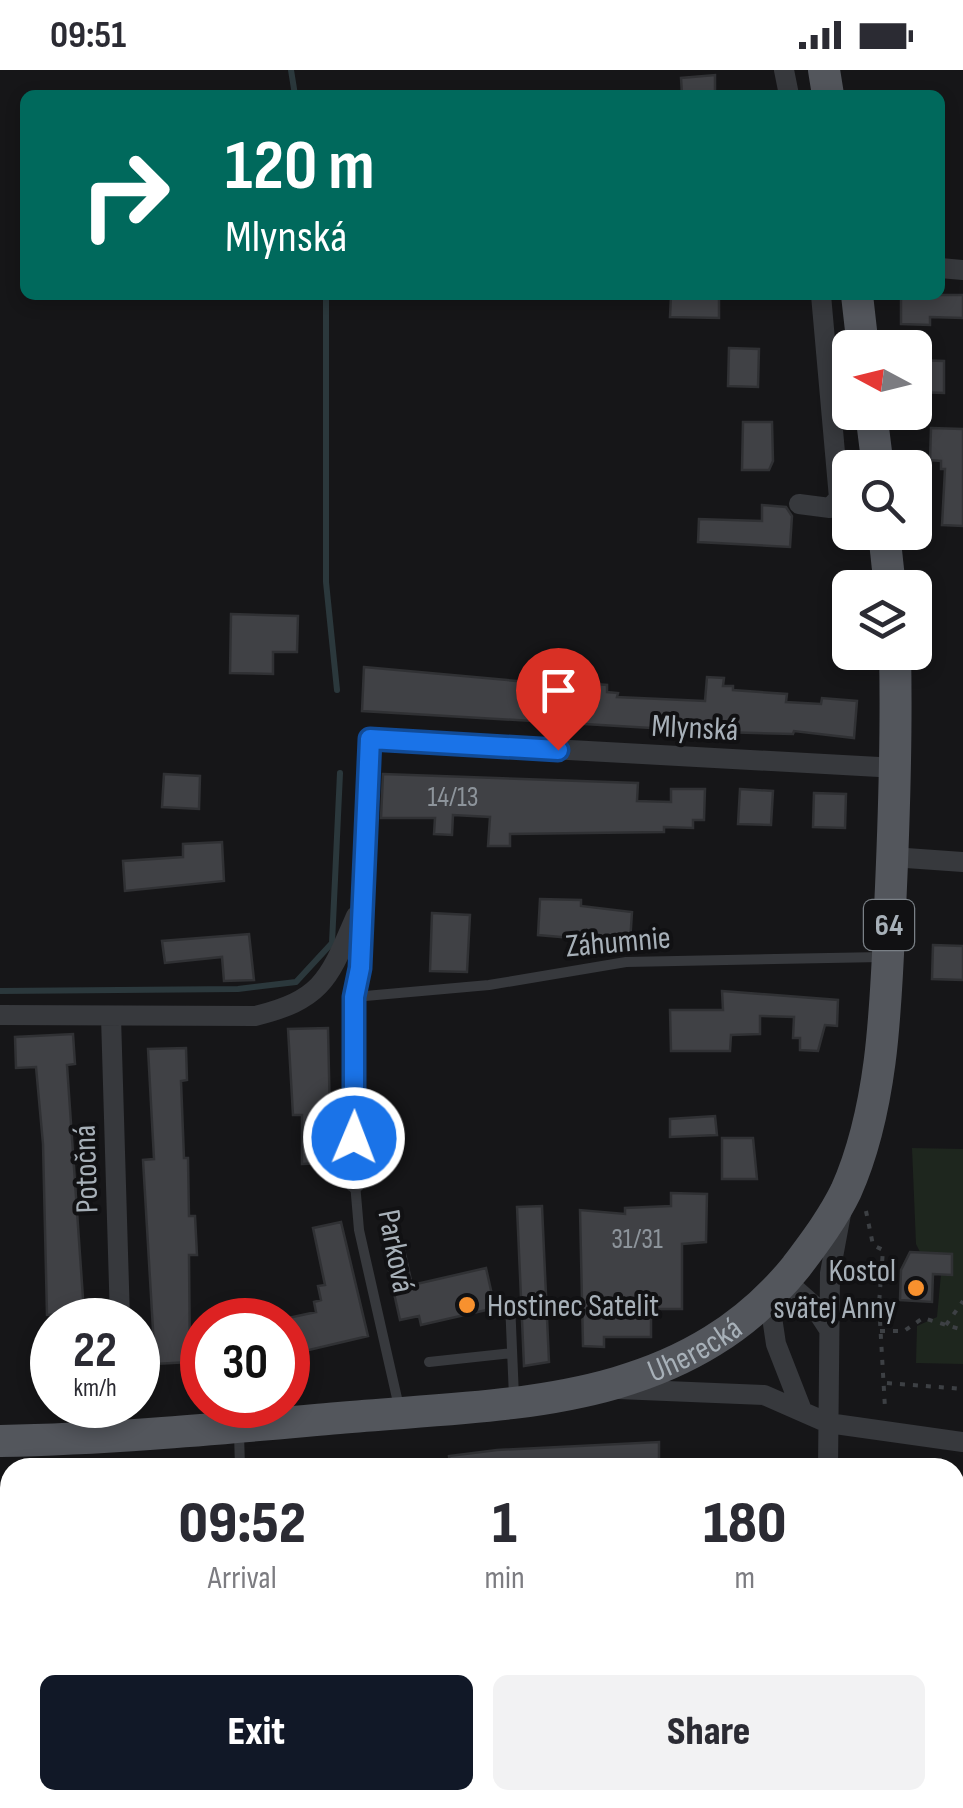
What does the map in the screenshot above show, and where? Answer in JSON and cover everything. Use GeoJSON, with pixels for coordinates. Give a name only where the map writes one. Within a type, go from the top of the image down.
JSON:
{"type":"FeatureCollection","features":[{"type":"Feature","properties":{"kind":"main road"},"geometry":{"type":"LineString","coordinates":[[858,300],[862,330]]}},
{"type":"Feature","properties":{"kind":"main road","name":"Uherecká"},"geometry":{"type":"LineString","coordinates":[[310,1420],[514,1403],[602,1389],[635,1379],[729,1333],[777,1289],[855,1198],[888,956],[897,768],[895,670]]}},
{"type":"Feature","properties":{"kind":"main road","name":"Uherecká"},"geometry":{"type":"LineString","coordinates":[[0,1441],[222,1428]]}},
{"type":"Feature","properties":{"kind":"street"},"geometry":{"type":"LineString","coordinates":[[799,504],[830,508],[839,498],[821,300]]}},
{"type":"Feature","properties":{"kind":"street","name":"Mlynská"},"geometry":{"type":"LineString","coordinates":[[370,739],[897,768]]}},
{"type":"Feature","properties":{"kind":"street","name":"Parková"},"geometry":{"type":"LineString","coordinates":[[355,1183],[354,997],[370,739]]}},
{"type":"Feature","properties":{"kind":"street"},"geometry":{"type":"LineString","coordinates":[[892,857],[963,862]]}},
{"type":"Feature","properties":{"kind":"street"},"geometry":{"type":"LineString","coordinates":[[0,1015],[255,1016],[288,1008],[329,980],[360,906]]}},
{"type":"Feature","properties":{"kind":"street","name":"Potočná"},"geometry":{"type":"LineString","coordinates":[[111,1017],[119,1298]]}},
{"type":"Feature","properties":{"kind":"street"},"geometry":{"type":"LineString","coordinates":[[828,1458],[830,1273],[855,1198]]}},
{"type":"Feature","properties":{"kind":"street"},"geometry":{"type":"LineString","coordinates":[[801,1408],[776,1344],[777,1289],[812,1305],[828,1328]]}},
{"type":"Feature","properties":{"kind":"street"},"geometry":{"type":"LineString","coordinates":[[602,1389],[764,1395],[828,1423],[963,1442]]}},
{"type":"Feature","properties":{"kind":"lane","name":"Záhumnie"},"geometry":{"type":"LineString","coordinates":[[354,997],[488,984],[626,962],[888,956]]}},
{"type":"Feature","properties":{"kind":"lane","name":"Parková"},"geometry":{"type":"LineString","coordinates":[[355,1183],[360,1230],[400,1412]]}},
{"type":"Feature","properties":{"kind":"lane"},"geometry":{"type":"LineString","coordinates":[[510,1302],[514,1403]]}},
{"type":"Feature","properties":{"kind":"lane"},"geometry":{"type":"LineString","coordinates":[[429,1362],[512,1353]]}},
{"type":"Feature","properties":{"kind":"lane"},"geometry":{"type":"LineString","coordinates":[[239,1428],[240,1458]]}},
{"type":"Feature","properties":{"kind":"path"},"geometry":{"type":"LineString","coordinates":[[855,1198],[873,1245],[883,1250],[880,1331],[885,1415]]}},
{"type":"Feature","properties":{"kind":"path"},"geometry":{"type":"LineString","coordinates":[[946,1325],[963,1300]]}},
{"type":"Feature","properties":{"kind":"path"},"geometry":{"type":"LineString","coordinates":[[880,1331],[904,1332],[924,1318],[963,1330]]}},
{"type":"Feature","properties":{"kind":"path"},"geometry":{"type":"LineString","coordinates":[[886,1383],[963,1389]]}},
{"type":"Feature","properties":{"kind":"shaded area"},"geometry":{"type":"Polygon","coordinates":[[[912,1148],[963,1149],[963,1364],[916,1363],[917,1326],[937,1317],[941,1274],[949,1254],[920,1252],[916,1244],[912,1148]]]}},
{"type":"Feature","properties":{"kind":"building"},"geometry":{"type":"Polygon","coordinates":[[[715,75],[715,90],[682,90],[681,78],[715,75]]]}},
{"type":"Feature","properties":{"kind":"building"},"geometry":{"type":"Polygon","coordinates":[[[945,295],[963,295],[963,318],[930,317],[930,325],[901,324],[901,300],[945,300],[945,295]]]}},
{"type":"Feature","properties":{"kind":"building"},"geometry":{"type":"Polygon","coordinates":[[[671,300],[719,300],[719,318],[670,317],[671,300]]]}},
{"type":"Feature","properties":{"kind":"building"},"geometry":{"type":"Polygon","coordinates":[[[729,348],[759,349],[758,387],[728,386],[729,348]]]}},
{"type":"Feature","properties":{"kind":"building"},"geometry":{"type":"Polygon","coordinates":[[[932,361],[944,361],[944,393],[932,393],[932,361]]]}},
{"type":"Feature","properties":{"kind":"building"},"geometry":{"type":"Polygon","coordinates":[[[743,422],[772,422],[773,461],[769,470],[742,470],[743,422]]]}},
{"type":"Feature","properties":{"kind":"building"},"geometry":{"type":"Polygon","coordinates":[[[932,428],[963,429],[963,526],[942,525],[945,469],[941,469],[941,461],[932,460],[932,428]]]}},
{"type":"Feature","properties":{"kind":"building"},"geometry":{"type":"Polygon","coordinates":[[[762,505],[786,507],[792,516],[790,547],[698,542],[699,519],[762,521],[762,505]]]}},
{"type":"Feature","properties":{"kind":"building"},"geometry":{"type":"Polygon","coordinates":[[[231,614],[298,616],[297,652],[273,652],[273,674],[230,673],[231,614]]]}},
{"type":"Feature","properties":{"kind":"building"},"geometry":{"type":"Polygon","coordinates":[[[364,667],[550,684],[550,691],[584,693],[584,683],[607,685],[607,692],[618,693],[617,697],[705,701],[707,677],[724,678],[723,686],[733,686],[733,690],[787,694],[786,702],[821,704],[822,698],[857,701],[854,738],[794,731],[719,732],[362,711],[364,667]]]}},
{"type":"Feature","properties":{"kind":"building"},"geometry":{"type":"Polygon","coordinates":[[[164,774],[200,776],[199,809],[162,807],[164,774]]]}},
{"type":"Feature","properties":{"kind":"building"},"geometry":{"type":"Polygon","coordinates":[[[383,774],[638,783],[637,801],[671,802],[671,789],[705,789],[704,820],[693,820],[693,828],[664,827],[664,832],[510,834],[510,846],[488,846],[490,817],[453,815],[452,835],[434,834],[435,818],[381,818],[383,774]]]}},
{"type":"Feature","properties":{"kind":"building"},"geometry":{"type":"Polygon","coordinates":[[[740,789],[773,791],[771,825],[738,824],[740,789]]]}},
{"type":"Feature","properties":{"kind":"building"},"geometry":{"type":"Polygon","coordinates":[[[814,793],[846,794],[845,828],[813,827],[814,793]]]}},
{"type":"Feature","properties":{"kind":"building"},"geometry":{"type":"Polygon","coordinates":[[[222,842],[224,881],[125,891],[123,861],[183,857],[183,844],[222,842]]]}},
{"type":"Feature","properties":{"kind":"building"},"geometry":{"type":"Polygon","coordinates":[[[540,899],[581,900],[581,906],[632,912],[630,943],[538,935],[540,899]]]}},
{"type":"Feature","properties":{"kind":"building"},"geometry":{"type":"Polygon","coordinates":[[[432,913],[470,915],[467,972],[430,971],[432,913]]]}},
{"type":"Feature","properties":{"kind":"building"},"geometry":{"type":"Polygon","coordinates":[[[249,934],[254,980],[224,981],[222,957],[165,963],[162,941],[249,934]]]}},
{"type":"Feature","properties":{"kind":"building"},"geometry":{"type":"Polygon","coordinates":[[[933,945],[963,946],[963,980],[932,979],[933,945]]]}},
{"type":"Feature","properties":{"kind":"building"},"geometry":{"type":"Polygon","coordinates":[[[722,991],[838,1000],[837,1026],[825,1025],[818,1051],[800,1050],[800,1038],[793,1038],[794,1017],[760,1016],[760,1034],[731,1035],[730,1051],[671,1051],[670,1010],[723,1010],[722,991]]]}},
{"type":"Feature","properties":{"kind":"building"},"geometry":{"type":"Polygon","coordinates":[[[328,1028],[331,1163],[302,1164],[302,1115],[293,1115],[288,1029],[328,1028]]]}},
{"type":"Feature","properties":{"kind":"building"},"geometry":{"type":"Polygon","coordinates":[[[73,1034],[75,1064],[67,1065],[83,1298],[47,1298],[43,1144],[36,1067],[16,1068],[15,1037],[73,1034]]]}},
{"type":"Feature","properties":{"kind":"building"},"geometry":{"type":"Polygon","coordinates":[[[186,1048],[187,1080],[181,1081],[184,1158],[188,1158],[189,1216],[195,1216],[197,1255],[189,1255],[189,1298],[180,1298],[180,1363],[160,1364],[160,1298],[151,1298],[143,1160],[154,1159],[148,1049],[186,1048]]]}},
{"type":"Feature","properties":{"kind":"building"},"geometry":{"type":"Polygon","coordinates":[[[715,1116],[717,1135],[670,1137],[670,1119],[715,1116]]]}},
{"type":"Feature","properties":{"kind":"building"},"geometry":{"type":"Polygon","coordinates":[[[722,1138],[753,1138],[757,1179],[722,1179],[722,1138]]]}},
{"type":"Feature","properties":{"kind":"building"},"geometry":{"type":"Polygon","coordinates":[[[671,1193],[707,1194],[706,1242],[682,1244],[682,1309],[651,1309],[651,1337],[604,1337],[604,1347],[583,1346],[580,1210],[625,1214],[625,1208],[671,1206],[671,1193]]]}},
{"type":"Feature","properties":{"kind":"building"},"geometry":{"type":"Polygon","coordinates":[[[542,1206],[549,1362],[524,1366],[517,1207],[542,1206]]]}},
{"type":"Feature","properties":{"kind":"building"},"geometry":{"type":"Polygon","coordinates":[[[341,1222],[368,1336],[310,1350],[310,1313],[316,1312],[314,1302],[321,1300],[318,1286],[325,1285],[313,1228],[341,1222]]]}},
{"type":"Feature","properties":{"kind":"building"},"geometry":{"type":"Polygon","coordinates":[[[404,1249],[412,1285],[486,1268],[495,1308],[421,1325],[419,1316],[400,1320],[385,1253],[404,1249]]]}},
{"type":"Feature","properties":{"kind":"building","name":"Kostol svätej Anny"},"geometry":{"type":"Polygon","coordinates":[[[910,1252],[952,1254],[952,1275],[933,1274],[932,1302],[900,1300],[901,1270],[910,1252]]]}},
{"type":"Feature","properties":{"kind":"building"},"geometry":{"type":"Polygon","coordinates":[[[659,1442],[659,1458],[449,1458],[497,1450],[659,1442]]]}},
{"type":"Feature","properties":{"kind":"waterway"},"geometry":{"type":"LineString","coordinates":[[291,70],[294,90]]}},
{"type":"Feature","properties":{"kind":"waterway"},"geometry":{"type":"LineString","coordinates":[[326,300],[326,582],[337,690]]}},
{"type":"Feature","properties":{"kind":"waterway"},"geometry":{"type":"LineString","coordinates":[[0,991],[238,989],[296,982],[332,943],[340,773]]}},
{"type":"Feature","properties":{"kind":"place","name":"Kostol svätej Anny"},"geometry":{"type":"Point","coordinates":[916,1288]}},
{"type":"Feature","properties":{"kind":"place","name":"Hostinec Satelit"},"geometry":{"type":"Point","coordinates":[467,1305]}},
{"type":"Feature","properties":{"kind":"route"},"geometry":{"type":"LineString","coordinates":[[354,1138],[354,997],[360,968],[370,739],[558,750]]}}]}
